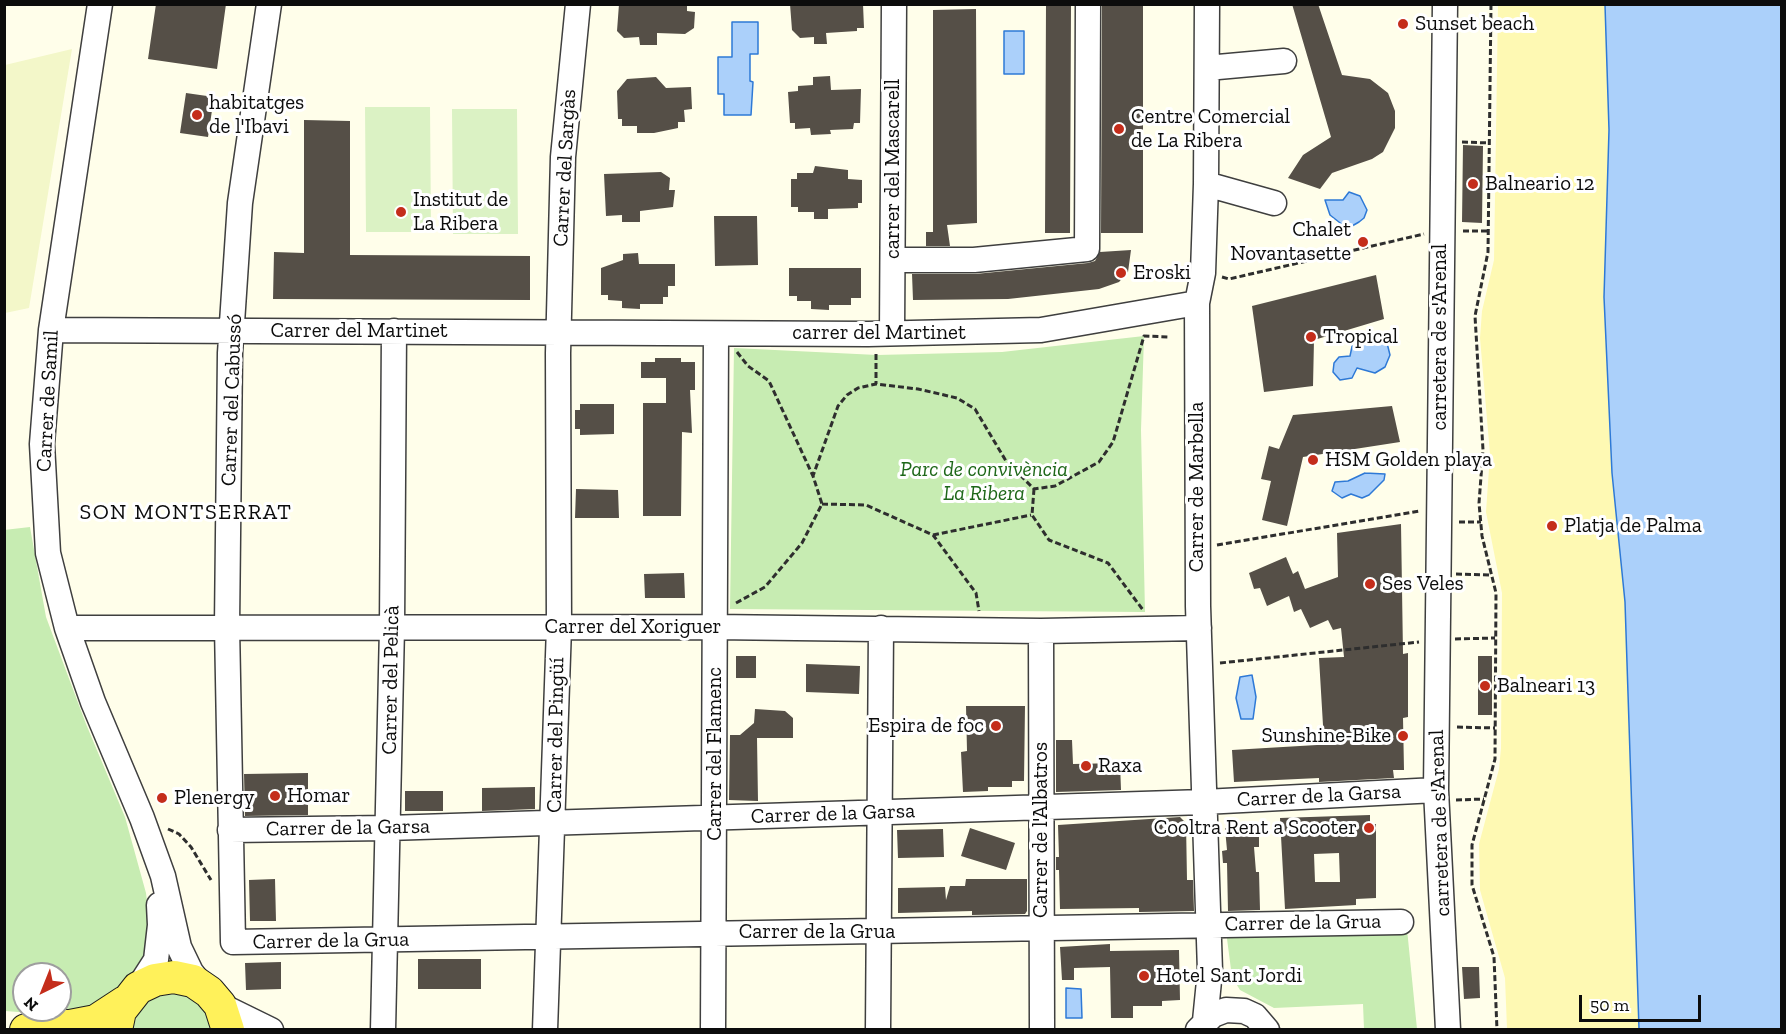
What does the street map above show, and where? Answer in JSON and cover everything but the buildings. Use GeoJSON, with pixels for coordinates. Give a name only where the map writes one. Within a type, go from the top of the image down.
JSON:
{"type":"FeatureCollection","features":[{"type":"Feature","properties":{"kind":"main road"},"geometry":{"type":"LineString","coordinates":[[4,1029],[70,1026],[96,1021],[126,1007],[164,977],[183,978],[217,1007]]}},
{"type":"Feature","properties":{"kind":"street","name":"Carrer de Samil"},"geometry":{"type":"LineString","coordinates":[[100,4],[51,330],[43,455],[48,552],[67,628],[93,702],[142,818],[163,876],[179,947],[191,972],[217,1007]]}},
{"type":"Feature","properties":{"kind":"street","name":"Carrer del Cabussó"},"geometry":{"type":"LineString","coordinates":[[233,942],[230,892],[227,626],[232,331],[240,203],[269,4]]}},
{"type":"Feature","properties":{"kind":"street","name":"Carrer del Sargàs"},"geometry":{"type":"LineString","coordinates":[[559,332],[562,157],[578,4]]}},
{"type":"Feature","properties":{"kind":"street","name":"carrer del Mascarell"},"geometry":{"type":"LineString","coordinates":[[892,333],[894,4]]}},
{"type":"Feature","properties":{"kind":"street"},"geometry":{"type":"LineString","coordinates":[[893,260],[974,260],[1088,249],[1088,4]]}},
{"type":"Feature","properties":{"kind":"street","name":"Carrer de Marbella"},"geometry":{"type":"LineString","coordinates":[[1200,1026],[1210,971],[1199,628],[1197,303],[1203,273],[1206,184],[1207,4]]}},
{"type":"Feature","properties":{"kind":"street","name":"carretera de s'Arenal"},"geometry":{"type":"LineString","coordinates":[[1445,4],[1436,795],[1448,1029]]}},
{"type":"Feature","properties":{"kind":"street"},"geometry":{"type":"LineString","coordinates":[[1207,68],[1284,61]]}},
{"type":"Feature","properties":{"kind":"street"},"geometry":{"type":"LineString","coordinates":[[1206,184],[1274,203]]}},
{"type":"Feature","properties":{"kind":"street","name":"carrer del Martinet"},"geometry":{"type":"LineString","coordinates":[[559,332],[868,334],[1041,330],[1197,303]]}},
{"type":"Feature","properties":{"kind":"street","name":"Carrer del Martinet"},"geometry":{"type":"LineString","coordinates":[[51,330],[559,332]]}},
{"type":"Feature","properties":{"kind":"street","name":"Carrer del Pelicà"},"geometry":{"type":"LineString","coordinates":[[382,1029],[392,627],[394,331]]}},
{"type":"Feature","properties":{"kind":"street","name":"Carrer del Pingüí"},"geometry":{"type":"LineString","coordinates":[[545,1029],[559,627],[559,332]]}},
{"type":"Feature","properties":{"kind":"street","name":"Carrer del Flamenc"},"geometry":{"type":"LineString","coordinates":[[713,1029],[712,933],[724,627],[716,334]]}},
{"type":"Feature","properties":{"kind":"street","name":"Carrer del Xoriguer"},"geometry":{"type":"LineString","coordinates":[[67,628],[724,627],[1041,631],[1199,628]]}},
{"type":"Feature","properties":{"kind":"street"},"geometry":{"type":"LineString","coordinates":[[878,1029],[880,628]]}},
{"type":"Feature","properties":{"kind":"street","name":"Carrer de l'Albatros"},"geometry":{"type":"LineString","coordinates":[[1041,631],[1042,1029]]}},
{"type":"Feature","properties":{"kind":"street","name":"Carrer de la Garsa"},"geometry":{"type":"LineString","coordinates":[[230,830],[388,828],[1436,795]]}},
{"type":"Feature","properties":{"kind":"street","name":"Carrer de Samil"},"geometry":{"type":"LineString","coordinates":[[126,1007],[152,970],[158,949],[160,911],[154,855]]}},
{"type":"Feature","properties":{"kind":"street","name":"Carrer de la Grua"},"geometry":{"type":"LineString","coordinates":[[233,942],[712,933],[879,933],[1209,924],[1401,922]]}},
{"type":"Feature","properties":{"kind":"street"},"geometry":{"type":"LineString","coordinates":[[1210,971],[1223,991],[1244,1011],[1255,1016],[1267,1029]]}},
{"type":"Feature","properties":{"kind":"street"},"geometry":{"type":"LineString","coordinates":[[217,1007],[271,1029]]}},
{"type":"Feature","properties":{"kind":"street"},"geometry":{"type":"LineString","coordinates":[[1200,1026],[1226,1010],[1244,1011]]}},
{"type":"Feature","properties":{"kind":"path"},"geometry":{"type":"LineString","coordinates":[[1491,4],[1488,252],[1475,316],[1483,450],[1479,503],[1482,536],[1496,593],[1495,759],[1472,845],[1472,885],[1494,957],[1497,1029]]}},
{"type":"Feature","properties":{"kind":"path"},"geometry":{"type":"LineString","coordinates":[[1442,141],[1490,143]]}},
{"type":"Feature","properties":{"kind":"path"},"geometry":{"type":"LineString","coordinates":[[1203,273],[1228,279],[1441,230],[1488,231]]}},
{"type":"Feature","properties":{"kind":"path"},"geometry":{"type":"LineString","coordinates":[[716,334],[734,348],[748,366],[769,381],[813,476],[822,504],[802,543],[765,587],[737,602],[730,609],[724,627]]}},
{"type":"Feature","properties":{"kind":"path"},"geometry":{"type":"LineString","coordinates":[[868,334],[866,346],[877,355],[876,384]]}},
{"type":"Feature","properties":{"kind":"path"},"geometry":{"type":"LineString","coordinates":[[1034,489],[1055,486],[1100,462],[1113,442],[1143,336],[1170,337]]}},
{"type":"Feature","properties":{"kind":"path"},"geometry":{"type":"LineString","coordinates":[[813,476],[838,406],[847,395],[858,388],[876,384],[918,389],[957,398],[975,408],[1006,460],[1034,489],[1032,515],[1049,540],[1108,563],[1145,612],[1146,629]]}},
{"type":"Feature","properties":{"kind":"path"},"geometry":{"type":"LineString","coordinates":[[822,504],[866,505],[933,535],[976,593],[978,629]]}},
{"type":"Feature","properties":{"kind":"path"},"geometry":{"type":"LineString","coordinates":[[1198,549],[1440,507]]}},
{"type":"Feature","properties":{"kind":"path"},"geometry":{"type":"LineString","coordinates":[[933,535],[1032,515]]}},
{"type":"Feature","properties":{"kind":"path"},"geometry":{"type":"LineString","coordinates":[[1440,574],[1492,575]]}},
{"type":"Feature","properties":{"kind":"path"},"geometry":{"type":"LineString","coordinates":[[1200,665],[1439,640],[1495,638]]}},
{"type":"Feature","properties":{"kind":"path"},"geometry":{"type":"LineString","coordinates":[[1437,727],[1495,728]]}},
{"type":"Feature","properties":{"kind":"path"},"geometry":{"type":"LineString","coordinates":[[1436,795],[1484,799]]}},
{"type":"Feature","properties":{"kind":"path"},"geometry":{"type":"LineString","coordinates":[[142,818],[179,834],[191,847],[212,880],[230,892]]}},
{"type":"Feature","properties":{"kind":"green space"},"geometry":{"type":"Polygon","coordinates":[[[72,49],[29,308],[5,313],[5,65],[72,49]]]}},
{"type":"Feature","properties":{"kind":"green space"},"geometry":{"type":"Polygon","coordinates":[[[365,107],[430,107],[431,232],[366,232],[365,107]]]}},
{"type":"Feature","properties":{"kind":"green space"},"geometry":{"type":"Polygon","coordinates":[[[452,109],[517,109],[518,234],[453,234],[452,109]]]}},
{"type":"Feature","properties":{"kind":"green space","name":"Parc de convivència La Ribera"},"geometry":{"type":"Polygon","coordinates":[[[1144,336],[1141,430],[1145,612],[730,609],[734,348],[877,355],[1002,352],[1144,336]]]}},
{"type":"Feature","properties":{"kind":"green space"},"geometry":{"type":"Polygon","coordinates":[[[30,527],[46,617],[86,724],[125,817],[146,893],[150,928],[143,956],[124,986],[94,1006],[72,1010],[72,962],[12,962],[12,1012],[5,1011],[4,530],[30,527]]]}},
{"type":"Feature","properties":{"kind":"green space"},"geometry":{"type":"Polygon","coordinates":[[[1407,929],[1417,1029],[1364,1029],[1363,1004],[1274,1008],[1240,990],[1232,977],[1226,931],[1407,929]]]}},
{"type":"Feature","properties":{"kind":"green space"},"geometry":{"type":"Polygon","coordinates":[[[174,994],[188,997],[200,1004],[208,1014],[213,1030],[132,1030],[138,1013],[147,1002],[160,996],[174,994]]]}},
{"type":"Feature","properties":{"kind":"sand","name":"Platja de Palma"},"geometry":{"type":"Polygon","coordinates":[[[1498,5],[1605,5],[1609,130],[1604,297],[1612,473],[1625,602],[1639,1029],[1507,1029],[1505,978],[1480,890],[1479,844],[1499,769],[1501,748],[1502,593],[1486,512],[1490,454],[1480,338],[1482,311],[1494,260],[1498,5]]]}},
{"type":"Feature","properties":{"kind":"water"},"geometry":{"type":"Polygon","coordinates":[[[1605,5],[1781,5],[1781,1029],[1639,1029],[1625,602],[1612,473],[1604,297],[1609,130],[1605,5]]]}},
{"type":"Feature","properties":{"kind":"water"},"geometry":{"type":"Polygon","coordinates":[[[732,22],[758,22],[758,54],[750,54],[750,81],[753,82],[751,115],[724,115],[724,94],[718,94],[718,57],[732,57],[732,22]]]}},
{"type":"Feature","properties":{"kind":"water"},"geometry":{"type":"Polygon","coordinates":[[[1004,31],[1024,31],[1024,74],[1004,74],[1004,31]]]}},
{"type":"Feature","properties":{"kind":"water"},"geometry":{"type":"Polygon","coordinates":[[[1349,192],[1360,196],[1367,210],[1364,218],[1359,222],[1352,226],[1344,226],[1330,215],[1325,200],[1343,200],[1349,192]]]}},
{"type":"Feature","properties":{"kind":"water"},"geometry":{"type":"Polygon","coordinates":[[[1364,334],[1378,334],[1387,343],[1390,355],[1385,367],[1375,373],[1357,368],[1352,378],[1340,380],[1333,372],[1334,363],[1339,357],[1350,356],[1353,342],[1364,334]]]}},
{"type":"Feature","properties":{"kind":"water"},"geometry":{"type":"Polygon","coordinates":[[[1365,473],[1385,474],[1384,480],[1369,495],[1362,498],[1351,494],[1342,498],[1332,491],[1335,482],[1348,481],[1365,473]]]}},
{"type":"Feature","properties":{"kind":"water"},"geometry":{"type":"Polygon","coordinates":[[[1252,675],[1256,697],[1253,719],[1241,719],[1236,698],[1240,677],[1252,675]]]}},
{"type":"Feature","properties":{"kind":"water"},"geometry":{"type":"Polygon","coordinates":[[[1066,988],[1081,989],[1082,1018],[1066,1018],[1066,988]]]}},
{"type":"Feature","properties":{"kind":"place","name":"Sunset beach"},"geometry":{"type":"Point","coordinates":[1403,24]}},
{"type":"Feature","properties":{"kind":"place","name":"habitatges de l'Ibavi"},"geometry":{"type":"Point","coordinates":[197,115]}},
{"type":"Feature","properties":{"kind":"place","name":"Centre Comercial de La Ribera"},"geometry":{"type":"Point","coordinates":[1119,129]}},
{"type":"Feature","properties":{"kind":"place","name":"Balneario 12"},"geometry":{"type":"Point","coordinates":[1473,184]}},
{"type":"Feature","properties":{"kind":"place","name":"Institut de La Ribera"},"geometry":{"type":"Point","coordinates":[401,212]}},
{"type":"Feature","properties":{"kind":"place","name":"Chalet Novantasette"},"geometry":{"type":"Point","coordinates":[1363,242]}},
{"type":"Feature","properties":{"kind":"place","name":"Eroski"},"geometry":{"type":"Point","coordinates":[1121,273]}},
{"type":"Feature","properties":{"kind":"place","name":"Tropical"},"geometry":{"type":"Point","coordinates":[1311,337]}},
{"type":"Feature","properties":{"kind":"place","name":"HSM Golden playa"},"geometry":{"type":"Point","coordinates":[1313,460]}},
{"type":"Feature","properties":{"kind":"place","name":"Platja de Palma"},"geometry":{"type":"Point","coordinates":[1552,526]}},
{"type":"Feature","properties":{"kind":"place","name":"Ses Veles"},"geometry":{"type":"Point","coordinates":[1370,584]}},
{"type":"Feature","properties":{"kind":"place","name":"Balneari 13"},"geometry":{"type":"Point","coordinates":[1485,686]}},
{"type":"Feature","properties":{"kind":"place","name":"Espira de foc"},"geometry":{"type":"Point","coordinates":[996,726]}},
{"type":"Feature","properties":{"kind":"place","name":"Sunshine-Bike"},"geometry":{"type":"Point","coordinates":[1403,736]}},
{"type":"Feature","properties":{"kind":"place","name":"Raxa"},"geometry":{"type":"Point","coordinates":[1086,766]}},
{"type":"Feature","properties":{"kind":"place","name":"Homar"},"geometry":{"type":"Point","coordinates":[275,796]}},
{"type":"Feature","properties":{"kind":"place","name":"Plenergy"},"geometry":{"type":"Point","coordinates":[162,798]}},
{"type":"Feature","properties":{"kind":"place","name":"Cooltra Rent a Scooter"},"geometry":{"type":"Point","coordinates":[1369,828]}},
{"type":"Feature","properties":{"kind":"place","name":"Hotel Sant Jordi"},"geometry":{"type":"Point","coordinates":[1144,976]}},
{"type":"Feature","properties":{"kind":"district","name":"SON MONTSERRAT"},"geometry":{"type":"Point","coordinates":[186,513]}}]}
